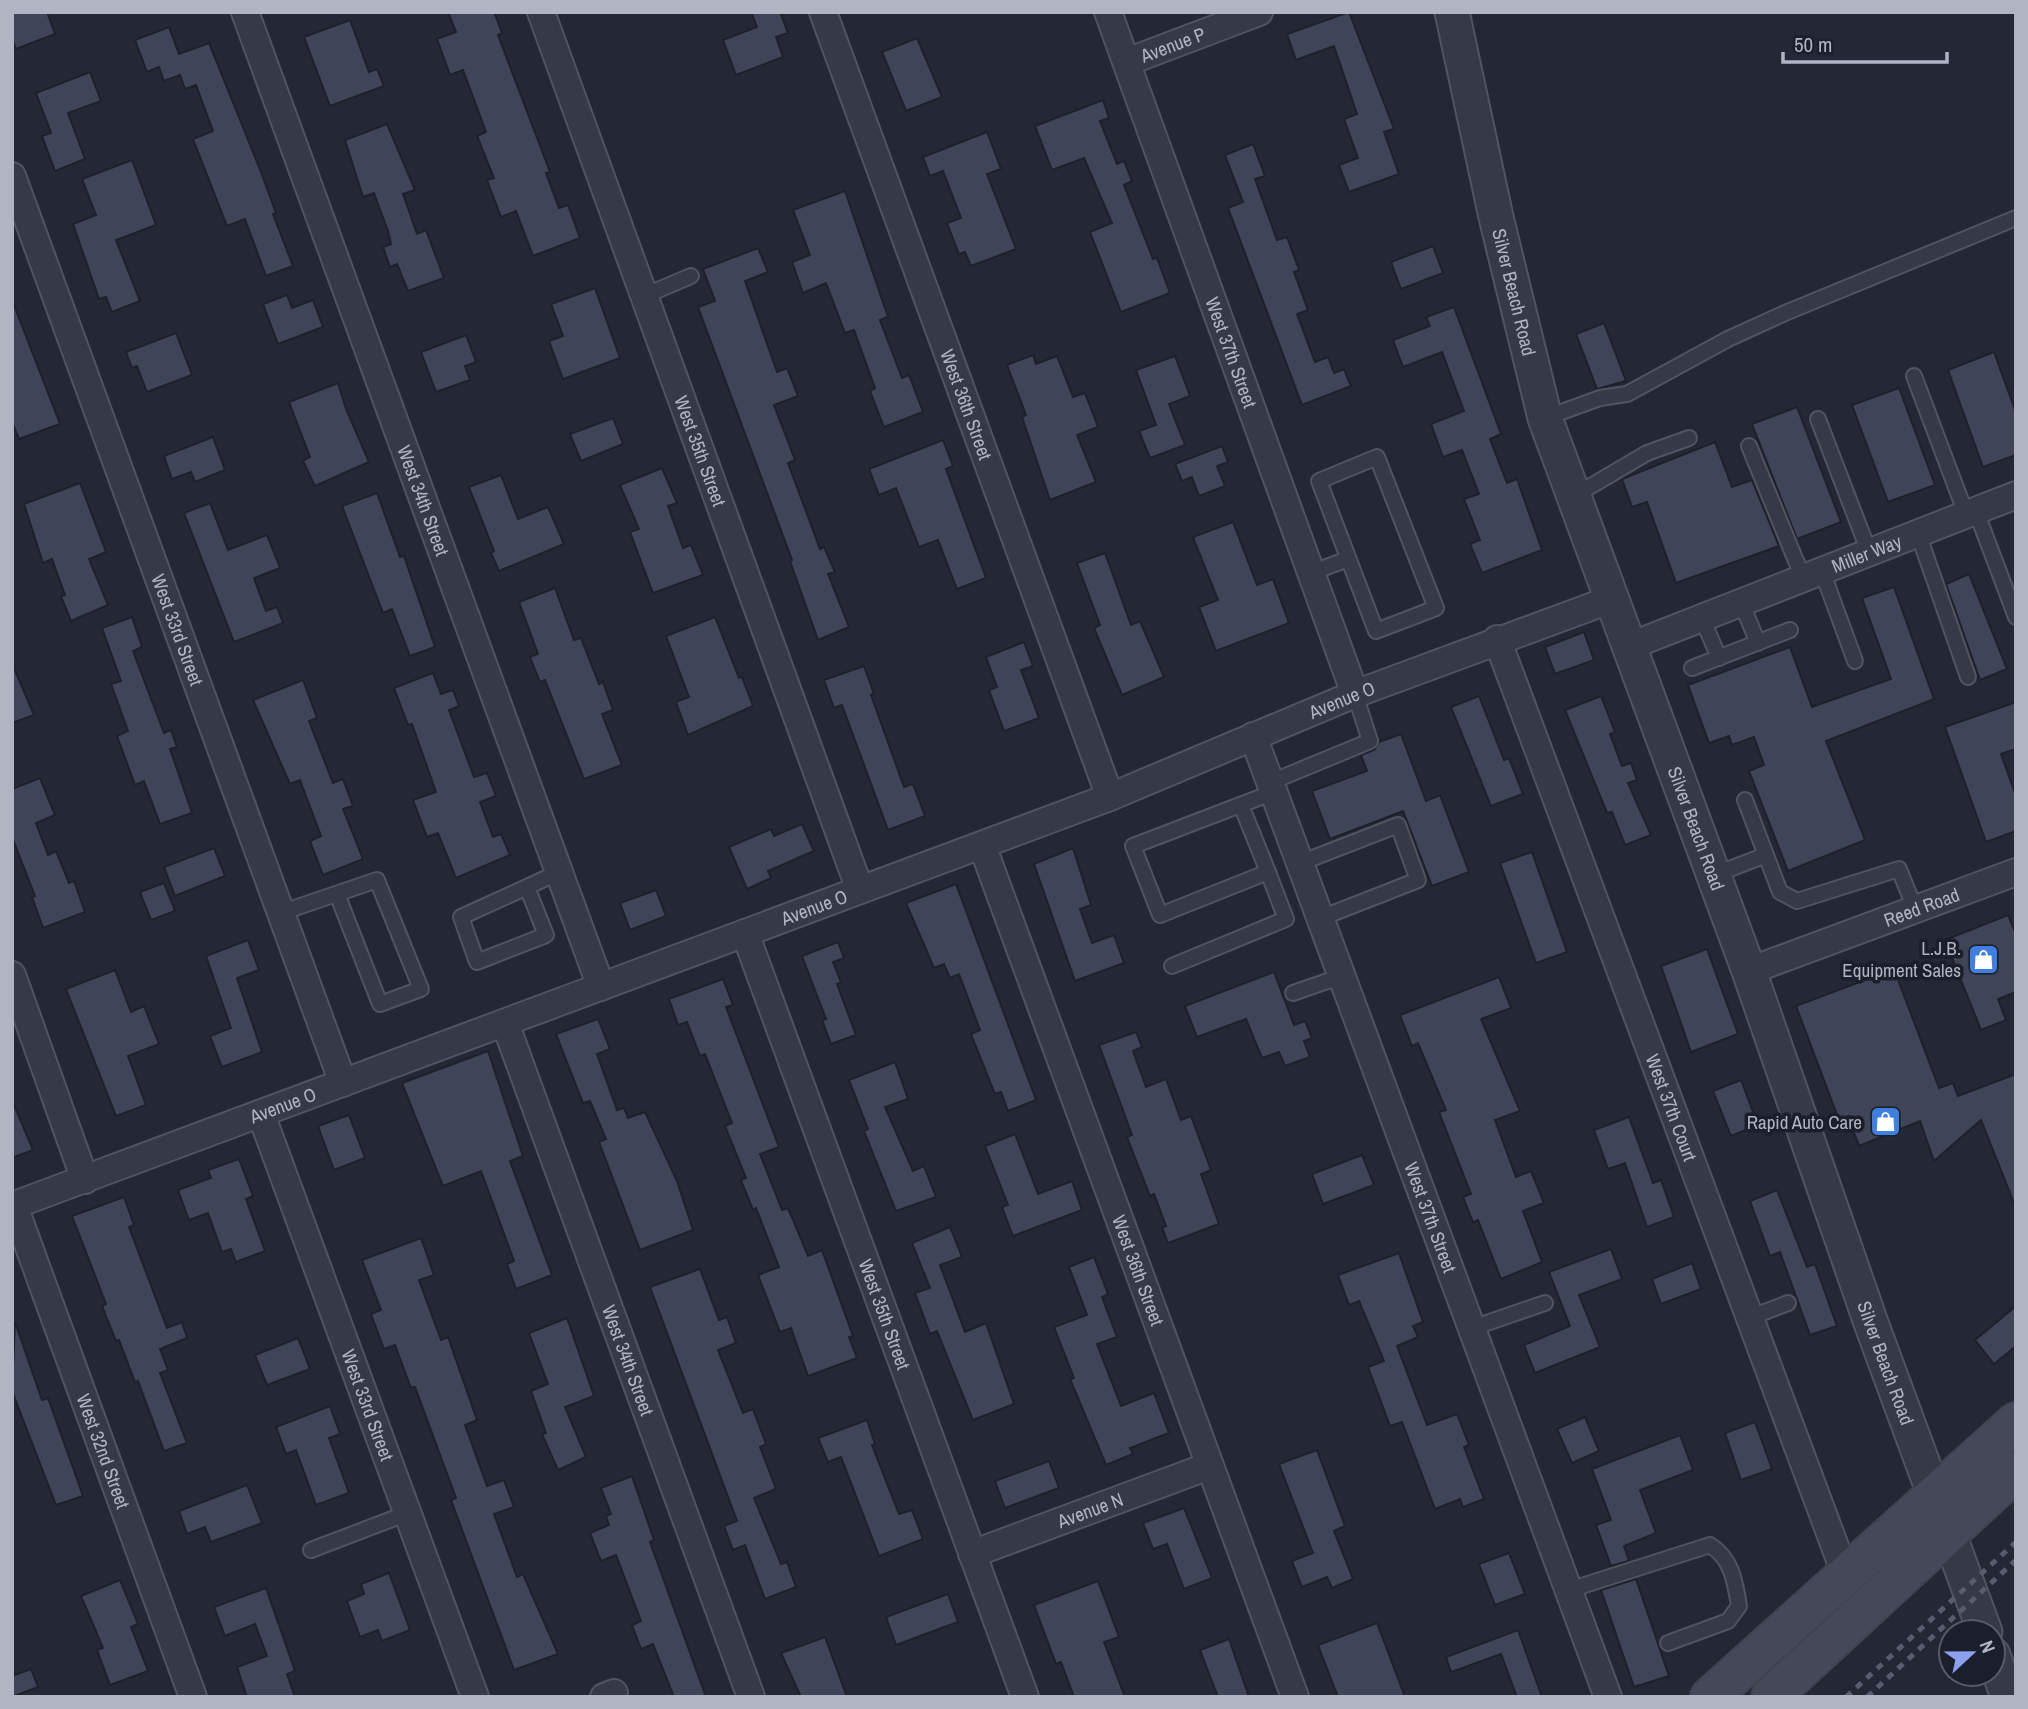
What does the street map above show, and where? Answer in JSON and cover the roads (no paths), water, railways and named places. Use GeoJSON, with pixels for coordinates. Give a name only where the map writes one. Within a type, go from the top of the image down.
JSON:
{"type":"FeatureCollection","features":[{"type":"Feature","properties":{"kind":"main road"},"geometry":{"type":"LineString","coordinates":[[1770,1697],[1942,1514],[2016,1422]]}},
{"type":"Feature","properties":{"kind":"main road"},"geometry":{"type":"LineString","coordinates":[[1710,1697],[1846,1576],[1942,1514],[2016,1471]]}},
{"type":"Feature","properties":{"kind":"street","name":"West 34th Street"},"geometry":{"type":"LineString","coordinates":[[245,12],[601,987]]}},
{"type":"Feature","properties":{"kind":"street","name":"West 35th Street"},"geometry":{"type":"LineString","coordinates":[[541,12],[860,891]]}},
{"type":"Feature","properties":{"kind":"street","name":"West 36th Street"},"geometry":{"type":"LineString","coordinates":[[823,12],[1110,797]]}},
{"type":"Feature","properties":{"kind":"street","name":"West 37th Street"},"geometry":{"type":"LineString","coordinates":[[1108,12],[1355,694]]}},
{"type":"Feature","properties":{"kind":"street","name":"Avenue P"},"geometry":{"type":"LineString","coordinates":[[1126,62],[1259,12]]}},
{"type":"Feature","properties":{"kind":"street","name":"Silver Beach Road"},"geometry":{"type":"LineString","coordinates":[[1452,12],[1496,217],[1545,418],[1749,971],[1871,1324],[1980,1618]]}},
{"type":"Feature","properties":{"kind":"street","name":"West 33rd Street"},"geometry":{"type":"LineString","coordinates":[[12,176],[342,1083]]}},
{"type":"Feature","properties":{"kind":"street","name":"Miller Way"},"geometry":{"type":"LineString","coordinates":[[1720,611],[2016,495]]}},
{"type":"Feature","properties":{"kind":"street","name":"Avenue O"},"geometry":{"type":"LineString","coordinates":[[13,1206],[1110,797],[1355,694],[1497,639],[1612,599]]}},
{"type":"Feature","properties":{"kind":"street"},"geometry":{"type":"LineString","coordinates":[[1630,646],[1720,611]]}},
{"type":"Feature","properties":{"kind":"street","name":"West 37th Court"},"geometry":{"type":"LineString","coordinates":[[1497,639],[1846,1576]]}},
{"type":"Feature","properties":{"kind":"street","name":"West 37th Street"},"geometry":{"type":"LineString","coordinates":[[1253,736],[1608,1697]]}},
{"type":"Feature","properties":{"kind":"street","name":"West 36th Street"},"geometry":{"type":"LineString","coordinates":[[982,845],[1295,1697]]}},
{"type":"Feature","properties":{"kind":"street","name":"Reed Road"},"geometry":{"type":"LineString","coordinates":[[1749,971],[2016,872]]}},
{"type":"Feature","properties":{"kind":"street","name":"West 35th Street"},"geometry":{"type":"LineString","coordinates":[[745,933],[1025,1697]]}},
{"type":"Feature","properties":{"kind":"street"},"geometry":{"type":"LineString","coordinates":[[12,975],[85,1180]]}},
{"type":"Feature","properties":{"kind":"street","name":"West 34th Street"},"geometry":{"type":"LineString","coordinates":[[505,1023],[751,1697]]}},
{"type":"Feature","properties":{"kind":"street","name":"West 33rd Street"},"geometry":{"type":"LineString","coordinates":[[261,1114],[475,1697]]}},
{"type":"Feature","properties":{"kind":"street","name":"West 32nd Street"},"geometry":{"type":"LineString","coordinates":[[13,1206],[193,1697]]}},
{"type":"Feature","properties":{"kind":"street","name":"Avenue N"},"geometry":{"type":"LineString","coordinates":[[972,1554],[1209,1466]]}},
{"type":"Feature","properties":{"kind":"lane"},"geometry":{"type":"LineString","coordinates":[[1545,418],[1600,398],[1626,394],[1728,339],[1785,313],[2016,218]]}},
{"type":"Feature","properties":{"kind":"lane"},"geometry":{"type":"LineString","coordinates":[[644,296],[691,276]]}},
{"type":"Feature","properties":{"kind":"lane"},"geometry":{"type":"LineString","coordinates":[[1914,376],[2016,617]]}},
{"type":"Feature","properties":{"kind":"lane"},"geometry":{"type":"LineString","coordinates":[[1818,419],[1869,552]]}},
{"type":"Feature","properties":{"kind":"lane"},"geometry":{"type":"LineString","coordinates":[[1574,496],[1647,453],[1689,438]]}},
{"type":"Feature","properties":{"kind":"lane"},"geometry":{"type":"LineString","coordinates":[[1749,446],[1855,661]]}},
{"type":"Feature","properties":{"kind":"lane"},"geometry":{"type":"LineString","coordinates":[[1377,457],[1436,608],[1376,631],[1349,559],[1319,481],[1377,457]]}},
{"type":"Feature","properties":{"kind":"lane"},"geometry":{"type":"LineString","coordinates":[[1918,533],[1968,677]]}},
{"type":"Feature","properties":{"kind":"lane"},"geometry":{"type":"LineString","coordinates":[[1313,572],[1349,559]]}},
{"type":"Feature","properties":{"kind":"lane"},"geometry":{"type":"LineString","coordinates":[[1720,611],[1758,643]]}},
{"type":"Feature","properties":{"kind":"lane"},"geometry":{"type":"LineString","coordinates":[[1719,658],[1720,611]]}},
{"type":"Feature","properties":{"kind":"lane"},"geometry":{"type":"LineString","coordinates":[[1692,668],[1790,631]]}},
{"type":"Feature","properties":{"kind":"lane"},"geometry":{"type":"LineString","coordinates":[[1268,872],[1160,915],[1133,845],[1241,805],[1272,787],[1370,741],[1355,694]]}},
{"type":"Feature","properties":{"kind":"lane"},"geometry":{"type":"LineString","coordinates":[[1745,800],[1780,892],[1787,898],[1797,901],[1899,869],[1914,909]]}},
{"type":"Feature","properties":{"kind":"lane"},"geometry":{"type":"LineString","coordinates":[[1172,966],[1286,919],[1241,805]]}},
{"type":"Feature","properties":{"kind":"lane"},"geometry":{"type":"LineString","coordinates":[[1300,863],[1398,825],[1418,880],[1321,918]]}},
{"type":"Feature","properties":{"kind":"lane"},"geometry":{"type":"LineString","coordinates":[[1714,875],[1766,855]]}},
{"type":"Feature","properties":{"kind":"lane"},"geometry":{"type":"LineString","coordinates":[[527,887],[546,935],[477,962],[461,917],[559,872]]}},
{"type":"Feature","properties":{"kind":"lane"},"geometry":{"type":"LineString","coordinates":[[280,913],[377,880],[421,989],[380,1004],[337,894]]}},
{"type":"Feature","properties":{"kind":"lane"},"geometry":{"type":"LineString","coordinates":[[1293,993],[1342,976]]}},
{"type":"Feature","properties":{"kind":"lane"},"geometry":{"type":"LineString","coordinates":[[1472,1328],[1545,1303]]}},
{"type":"Feature","properties":{"kind":"lane"},"geometry":{"type":"LineString","coordinates":[[1749,1318],[1788,1303]]}},
{"type":"Feature","properties":{"kind":"lane"},"geometry":{"type":"LineString","coordinates":[[311,1550],[408,1513]]}},
{"type":"Feature","properties":{"kind":"lane"},"geometry":{"type":"LineString","coordinates":[[1569,1590],[1710,1545],[1722,1553],[1735,1578],[1739,1605],[1728,1621],[1668,1643]]}},
{"type":"Feature","properties":{"kind":"railway"},"geometry":{"type":"LineString","coordinates":[[1846,1697],[2016,1542]]}},
{"type":"Feature","properties":{"kind":"railway"},"geometry":{"type":"LineString","coordinates":[[1867,1697],[2016,1560]]}},
{"type":"Feature","properties":{"kind":"place","name":"L.J.B. Equipment Sales"},"geometry":{"type":"Point","coordinates":[1984,959]}},
{"type":"Feature","properties":{"kind":"place","name":"Rapid Auto Care"},"geometry":{"type":"Point","coordinates":[1885,1122]}}]}
